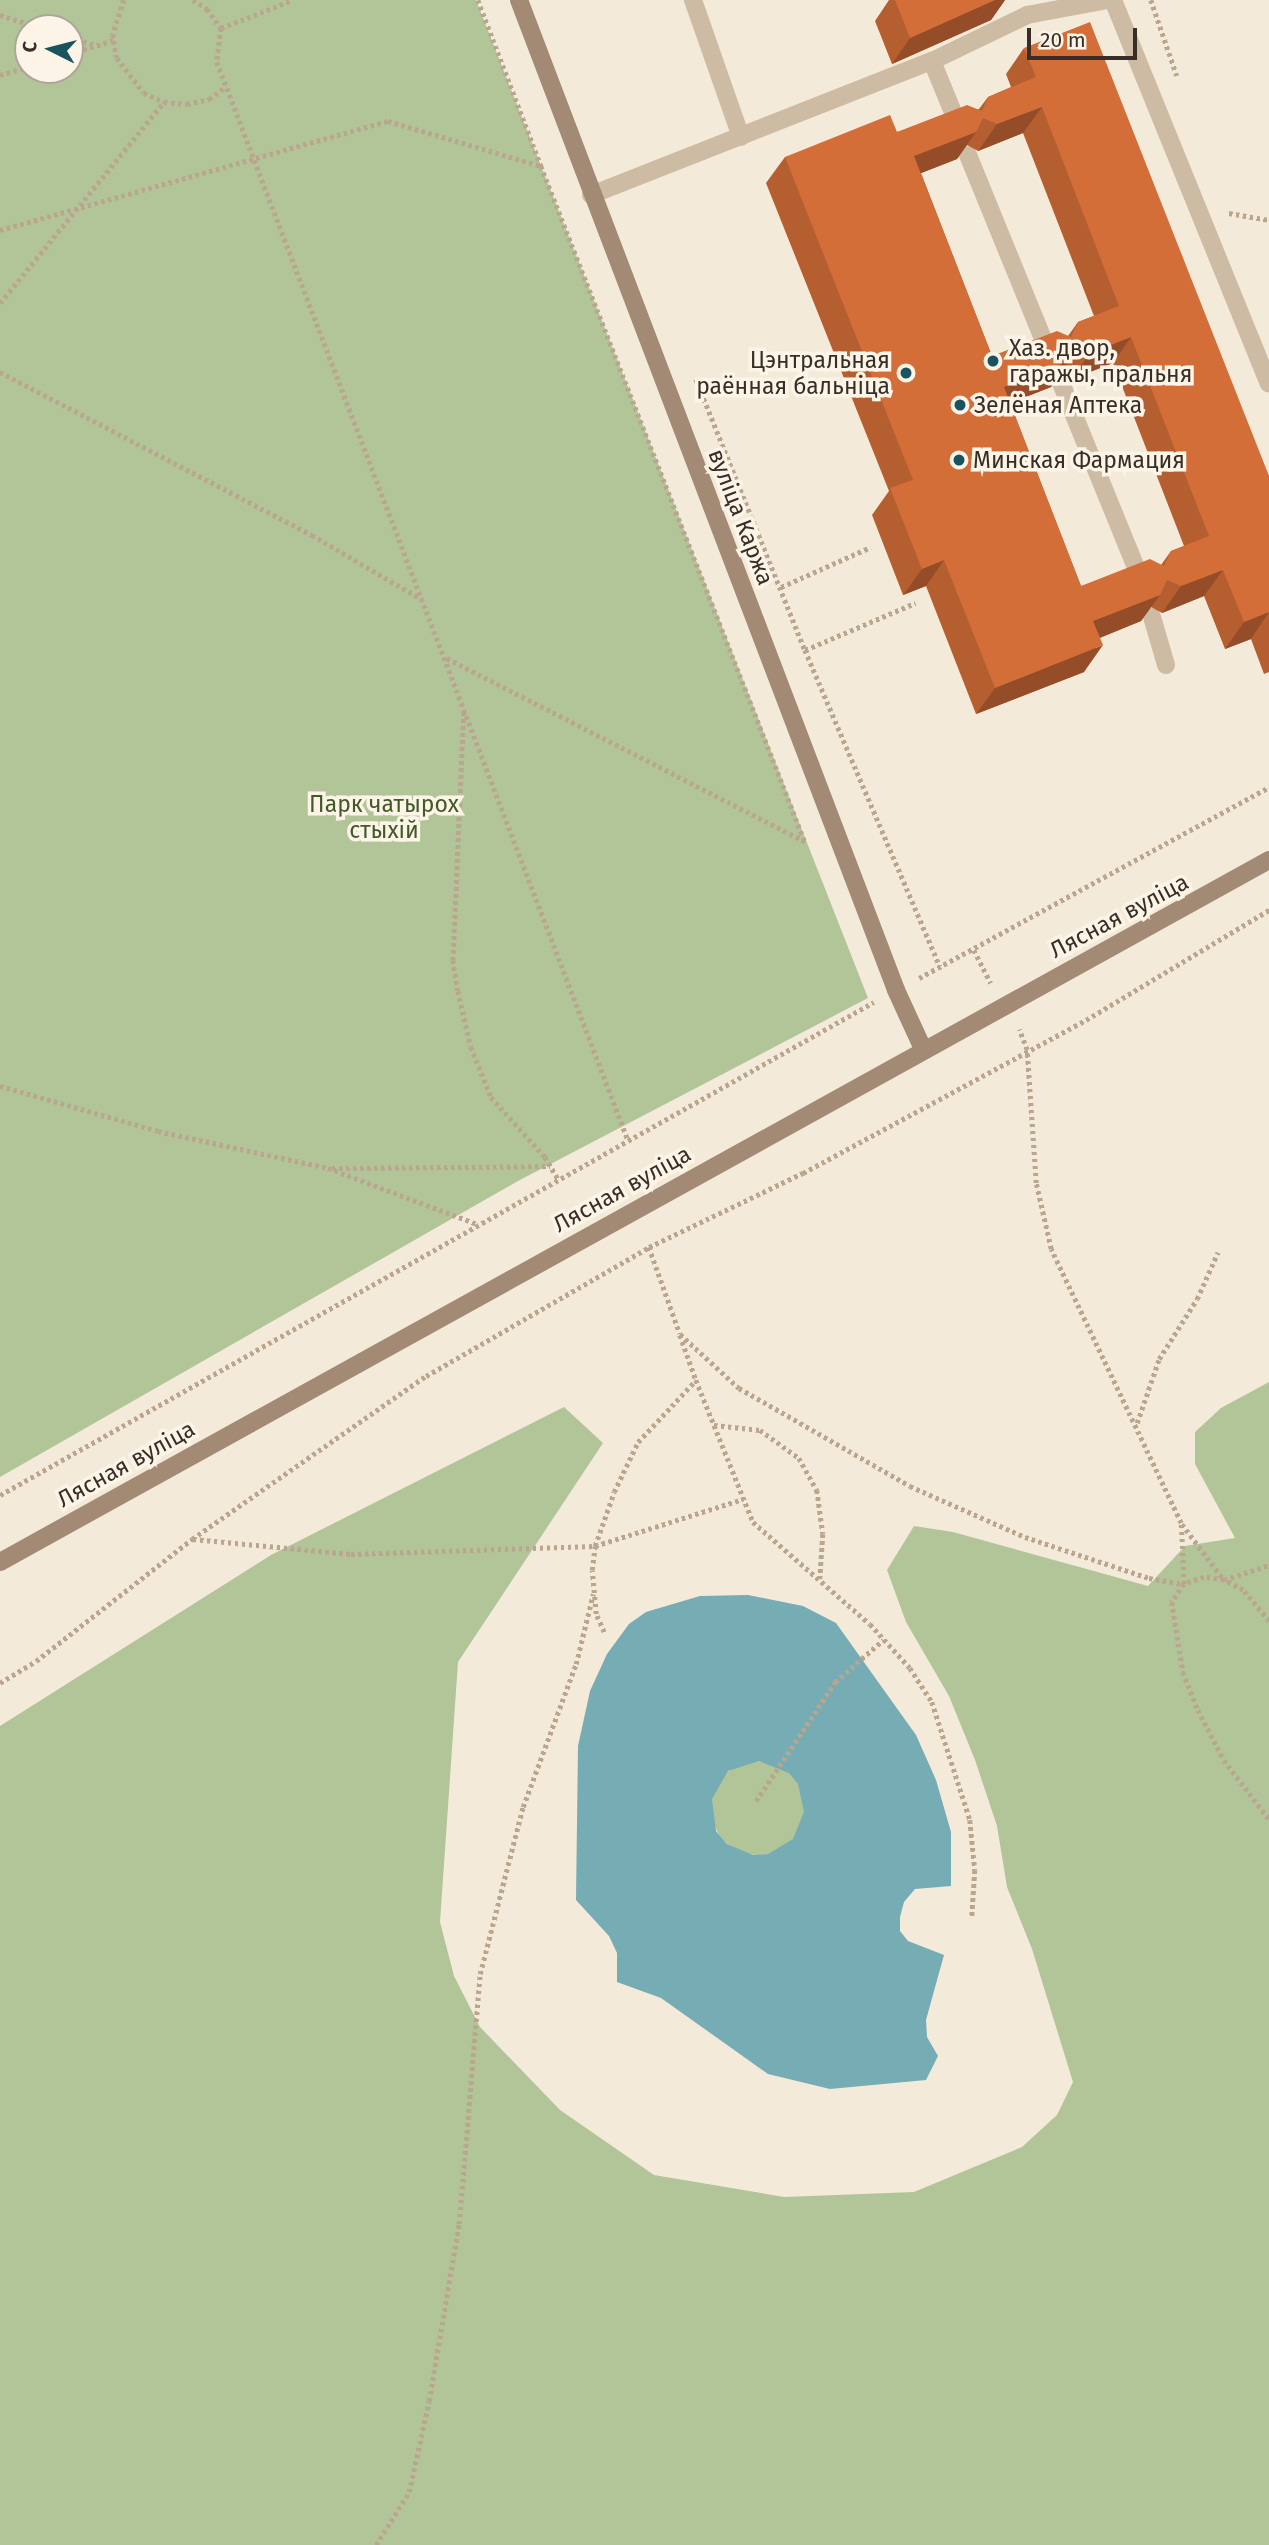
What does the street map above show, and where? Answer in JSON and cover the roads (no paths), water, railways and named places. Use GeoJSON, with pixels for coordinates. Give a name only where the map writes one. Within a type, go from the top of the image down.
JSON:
{"type":"FeatureCollection","features":[{"type":"Feature","properties":{"kind":"main road","name":"вуліца Каржа"},"geometry":{"type":"LineString","coordinates":[[519,0],[590,195],[896,990],[923,1049]]}},
{"type":"Feature","properties":{"kind":"main road","name":"Лясная вуліца"},"geometry":{"type":"LineString","coordinates":[[0,1562],[923,1049],[1269,860]]}},
{"type":"Feature","properties":{"kind":"lane"},"geometry":{"type":"LineString","coordinates":[[693,0],[741,137]]}},
{"type":"Feature","properties":{"kind":"lane"},"geometry":{"type":"LineString","coordinates":[[590,195],[932,61],[1024,8],[1107,0]]}},
{"type":"Feature","properties":{"kind":"lane"},"geometry":{"type":"LineString","coordinates":[[1113,0],[1269,384]]}},
{"type":"Feature","properties":{"kind":"lane"},"geometry":{"type":"LineString","coordinates":[[932,61],[959,127]]}},
{"type":"Feature","properties":{"kind":"lane"},"geometry":{"type":"LineString","coordinates":[[968,155],[1049,353]]}},
{"type":"Feature","properties":{"kind":"lane"},"geometry":{"type":"LineString","coordinates":[[1061,383],[1142,582]]}},
{"type":"Feature","properties":{"kind":"lane"},"geometry":{"type":"LineString","coordinates":[[1152,617],[1166,666]]}},
{"type":"Feature","properties":{"kind":"water"},"geometry":{"type":"Polygon","coordinates":[[[748,1595],[803,1606],[836,1623],[916,1735],[936,1780],[951,1832],[951,1886],[915,1889],[904,1902],[900,1917],[900,1931],[908,1941],[944,1955],[926,2020],[927,2037],[938,2056],[926,2080],[830,2089],[768,2074],[661,1998],[617,1982],[617,1953],[609,1936],[576,1900],[578,1746],[590,1691],[607,1654],[629,1624],[646,1612],[700,1596],[748,1595]],[[759,1761],[728,1771],[712,1799],[716,1831],[727,1844],[753,1855],[768,1854],[793,1839],[804,1812],[798,1784],[789,1773],[759,1761]]]}},
{"type":"Feature","properties":{"kind":"place","name":"Хаз. двор, гаражы, пральня"},"geometry":{"type":"Point","coordinates":[993,361]}},
{"type":"Feature","properties":{"kind":"place","name":"Цэнтральная раённая бальніца"},"geometry":{"type":"Point","coordinates":[906,373]}},
{"type":"Feature","properties":{"kind":"place","name":"Зелёная Аптека"},"geometry":{"type":"Point","coordinates":[960,405]}},
{"type":"Feature","properties":{"kind":"place","name":"Минская Фармация"},"geometry":{"type":"Point","coordinates":[959,460]}},
{"type":"Feature","properties":{"kind":"park label","name":"Парк чатырох стыхій"},"geometry":{"type":"Point","coordinates":[384,817]}}]}
